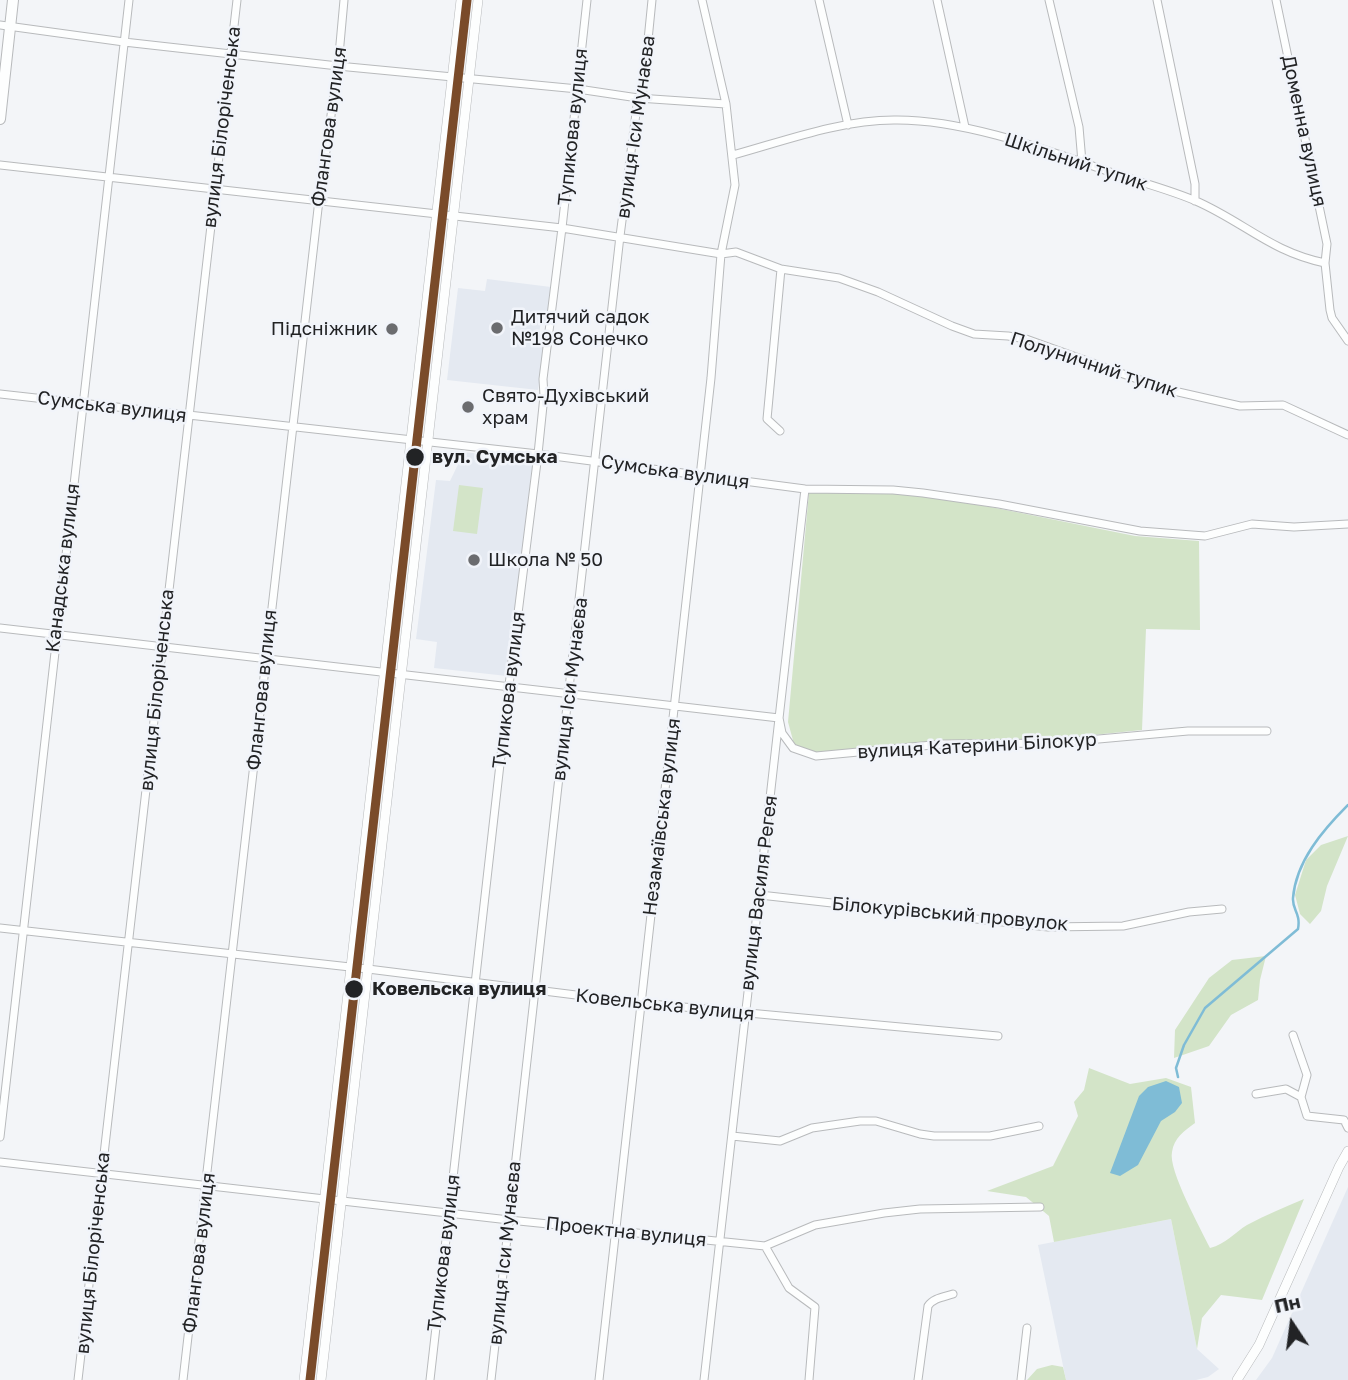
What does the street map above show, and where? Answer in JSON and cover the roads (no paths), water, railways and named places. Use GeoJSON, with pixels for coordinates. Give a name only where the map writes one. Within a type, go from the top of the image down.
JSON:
{"type":"FeatureCollection","features":[{"type":"Feature","properties":{"kind":"highway"},"geometry":{"type":"LineString","coordinates":[[0,119],[5,26],[13,0]]}},
{"type":"Feature","properties":{"kind":"main road"},"geometry":{"type":"LineString","coordinates":[[304,1380],[461,0]]}},
{"type":"Feature","properties":{"kind":"main road"},"geometry":{"type":"LineString","coordinates":[[321,1380],[478,0]]}},
{"type":"Feature","properties":{"kind":"main road"},"geometry":{"type":"LineString","coordinates":[[1237,1380],[1259,1345],[1348,1151]]}},
{"type":"Feature","properties":{"kind":"street","name":"Канадська вулиця"},"geometry":{"type":"LineString","coordinates":[[0,1137],[129,0]]}},
{"type":"Feature","properties":{"kind":"street","name":"вулиця Білоріченська"},"geometry":{"type":"LineString","coordinates":[[78,1380],[237,0]]}},
{"type":"Feature","properties":{"kind":"street","name":"Флангова вулиця"},"geometry":{"type":"LineString","coordinates":[[183,1380],[344,0]]}},
{"type":"Feature","properties":{"kind":"street","name":"Тупикова вулиця"},"geometry":{"type":"LineString","coordinates":[[430,1380],[538,454],[544,396],[543,379],[587,0]]}},
{"type":"Feature","properties":{"kind":"street","name":"вулиця Іси Мунаєва"},"geometry":{"type":"LineString","coordinates":[[491,1380],[620,236],[638,98],[643,90],[652,0]]}},
{"type":"Feature","properties":{"kind":"street","name":"Незамаївська вулиця"},"geometry":{"type":"LineString","coordinates":[[599,1380],[700,476],[721,254],[735,185],[726,104],[702,0]]}},
{"type":"Feature","properties":{"kind":"street"},"geometry":{"type":"LineString","coordinates":[[819,0],[848,125]]}},
{"type":"Feature","properties":{"kind":"street"},"geometry":{"type":"LineString","coordinates":[[937,0],[965,127]]}},
{"type":"Feature","properties":{"kind":"street"},"geometry":{"type":"LineString","coordinates":[[1049,0],[1079,127],[1082,162]]}},
{"type":"Feature","properties":{"kind":"street"},"geometry":{"type":"LineString","coordinates":[[1157,0],[1195,184],[1195,201]]}},
{"type":"Feature","properties":{"kind":"street","name":"Доменна вулиця"},"geometry":{"type":"LineString","coordinates":[[1276,0],[1326,244],[1325,263]]}},
{"type":"Feature","properties":{"kind":"street"},"geometry":{"type":"LineString","coordinates":[[5,26],[338,66],[578,89],[638,98],[726,104]]}},
{"type":"Feature","properties":{"kind":"street","name":"Шкільний тупик"},"geometry":{"type":"LineString","coordinates":[[733,155],[848,125],[891,120],[947,123],[1082,162],[1195,201],[1273,246],[1300,258],[1325,263]]}},
{"type":"Feature","properties":{"kind":"street","name":"Полуничний тупик"},"geometry":{"type":"LineString","coordinates":[[0,165],[562,228],[721,254],[736,252],[781,269],[839,278],[974,334],[1026,340],[1165,389],[1240,406],[1283,405],[1348,435]]}},
{"type":"Feature","properties":{"kind":"street"},"geometry":{"type":"LineString","coordinates":[[1325,263],[1332,318],[1348,341]]}},
{"type":"Feature","properties":{"kind":"street"},"geometry":{"type":"LineString","coordinates":[[780,431],[767,419],[781,269]]}},
{"type":"Feature","properties":{"kind":"street","name":"Сумська вулиця"},"geometry":{"type":"LineString","coordinates":[[0,394],[538,454],[805,489],[923,493],[999,504],[1140,531],[1205,536],[1252,524],[1294,527],[1348,524]]}},
{"type":"Feature","properties":{"kind":"street","name":"вулиця Василя Регея"},"geometry":{"type":"LineString","coordinates":[[704,1380],[805,489]]}},
{"type":"Feature","properties":{"kind":"street"},"geometry":{"type":"LineString","coordinates":[[0,628],[779,718]]}},
{"type":"Feature","properties":{"kind":"street","name":"вулиця Катерини Білокур"},"geometry":{"type":"LineString","coordinates":[[779,718],[782,733],[793,748],[816,756],[943,744],[1054,743],[1188,731],[1267,731]]}},
{"type":"Feature","properties":{"kind":"street","name":"Білокурівський провулок"},"geometry":{"type":"LineString","coordinates":[[760,895],[1048,927],[1123,926],[1189,912],[1222,909]]}},
{"type":"Feature","properties":{"kind":"street","name":"Ковельська вулиця"},"geometry":{"type":"LineString","coordinates":[[0,928],[351,967],[640,1003],[998,1036]]}},
{"type":"Feature","properties":{"kind":"street"},"geometry":{"type":"LineString","coordinates":[[1293,1035],[1307,1074],[1301,1097],[1307,1116],[1343,1120],[1348,1128]]}},
{"type":"Feature","properties":{"kind":"street"},"geometry":{"type":"LineString","coordinates":[[1256,1094],[1286,1089],[1301,1097]]}},
{"type":"Feature","properties":{"kind":"street"},"geometry":{"type":"LineString","coordinates":[[732,1136],[780,1142],[812,1128],[860,1121],[876,1121],[934,1136],[1004,1134],[1039,1126]]}},
{"type":"Feature","properties":{"kind":"street","name":"Проектна вулиця"},"geometry":{"type":"LineString","coordinates":[[0,1161],[509,1220],[765,1246],[814,1225],[884,1213],[920,1209],[1040,1207]]}},
{"type":"Feature","properties":{"kind":"street"},"geometry":{"type":"LineString","coordinates":[[765,1246],[789,1288],[815,1307],[809,1380]]}},
{"type":"Feature","properties":{"kind":"street"},"geometry":{"type":"LineString","coordinates":[[918,1380],[928,1306],[931,1301],[953,1294]]}},
{"type":"Feature","properties":{"kind":"street"},"geometry":{"type":"LineString","coordinates":[[1021,1380],[1027,1328]]}},
{"type":"Feature","properties":{"kind":"water"},"geometry":{"type":"Polygon","coordinates":[[[1166,1081],[1179,1087],[1182,1103],[1175,1112],[1161,1121],[1138,1165],[1120,1176],[1110,1173],[1139,1096],[1148,1087],[1166,1081]]]}},
{"type":"Feature","properties":{"kind":"waterway"},"geometry":{"type":"LineString","coordinates":[[1178,1077],[1176,1068],[1184,1045],[1205,1008],[1298,929],[1293,898],[1299,871],[1320,836],[1348,805]]}},
{"type":"Feature","properties":{"kind":"place","name":"Дитячий садок №198 Сонечко"},"geometry":{"type":"Point","coordinates":[497,328]}},
{"type":"Feature","properties":{"kind":"place","name":"Підсніжник"},"geometry":{"type":"Point","coordinates":[392,329]}},
{"type":"Feature","properties":{"kind":"place","name":"Свято-Духівський храм"},"geometry":{"type":"Point","coordinates":[468,407]}},
{"type":"Feature","properties":{"kind":"place","name":"вул. Сумська"},"geometry":{"type":"Point","coordinates":[415,457]}},
{"type":"Feature","properties":{"kind":"place","name":"Школа № 50"},"geometry":{"type":"Point","coordinates":[474,560]}},
{"type":"Feature","properties":{"kind":"place","name":"Ковельска вулиця"},"geometry":{"type":"Point","coordinates":[354,989]}}]}
